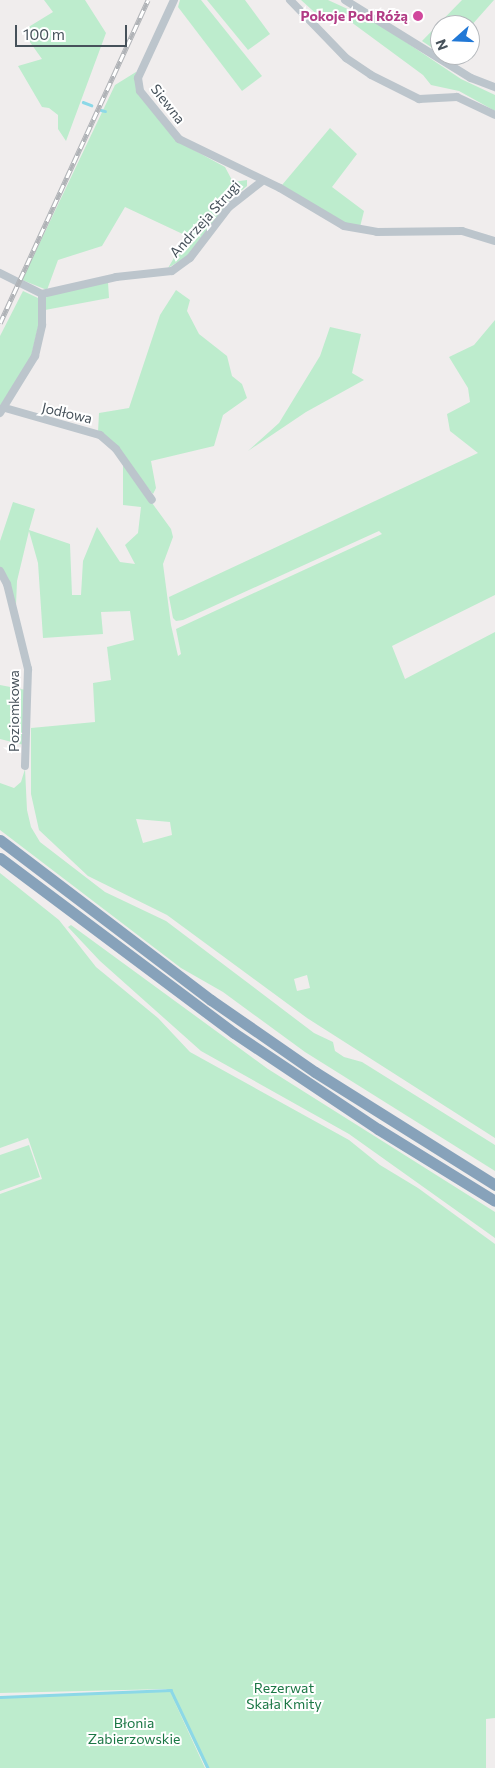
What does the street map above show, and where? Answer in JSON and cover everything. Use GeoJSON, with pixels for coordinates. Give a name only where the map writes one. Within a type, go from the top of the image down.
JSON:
{"type":"FeatureCollection","features":[{"type":"Feature","properties":{"kind":"highway"},"geometry":{"type":"LineString","coordinates":[[0,840],[219,1006],[315,1072],[495,1184]]}},
{"type":"Feature","properties":{"kind":"highway"},"geometry":{"type":"LineString","coordinates":[[0,858],[234,1034],[378,1129],[495,1201]]}},
{"type":"Feature","properties":{"kind":"street","name":"Siewna"},"geometry":{"type":"LineString","coordinates":[[174,0],[140,72],[140,91],[179,139],[261,182]]}},
{"type":"Feature","properties":{"kind":"street"},"geometry":{"type":"LineString","coordinates":[[290,0],[346,58],[371,75],[419,99],[457,97],[495,115]]}},
{"type":"Feature","properties":{"kind":"street"},"geometry":{"type":"LineString","coordinates":[[345,0],[471,78],[495,87]]}},
{"type":"Feature","properties":{"kind":"street","name":"Andrzeja Strugi"},"geometry":{"type":"LineString","coordinates":[[42,294],[116,277],[172,271],[190,258],[229,207],[261,182],[280,188],[344,226],[357,230],[462,231],[495,241]]}},
{"type":"Feature","properties":{"kind":"street"},"geometry":{"type":"LineString","coordinates":[[0,273],[42,294],[42,325],[35,356],[2,411]]}},
{"type":"Feature","properties":{"kind":"street","name":"Jodłowa"},"geometry":{"type":"LineString","coordinates":[[2,411],[100,435],[116,449],[152,500]]}},
{"type":"Feature","properties":{"kind":"street","name":"Poziomkowa"},"geometry":{"type":"LineString","coordinates":[[0,571],[7,584],[28,669],[25,766]]}},
{"type":"Feature","properties":{"kind":"green space"},"geometry":{"type":"Polygon","coordinates":[[[44,0],[85,0],[106,33],[66,141],[58,129],[58,115],[49,108],[42,107],[18,66],[42,59],[22,31],[53,12],[44,0]]]}},
{"type":"Feature","properties":{"kind":"green space"},"geometry":{"type":"Polygon","coordinates":[[[180,0],[201,0],[262,76],[242,91],[178,7],[180,0]]]}},
{"type":"Feature","properties":{"kind":"green space"},"geometry":{"type":"Polygon","coordinates":[[[207,0],[245,0],[270,34],[248,50],[207,0]]]}},
{"type":"Feature","properties":{"kind":"green space"},"geometry":{"type":"Polygon","coordinates":[[[301,0],[328,0],[376,22],[430,58],[430,65],[440,65],[461,79],[495,95],[495,111],[459,91],[431,85],[423,75],[347,19],[322,19],[301,0]]]}},
{"type":"Feature","properties":{"kind":"green space"},"geometry":{"type":"Polygon","coordinates":[[[462,0],[494,0],[480,16],[447,15],[462,0]]]}},
{"type":"Feature","properties":{"kind":"green space"},"geometry":{"type":"Polygon","coordinates":[[[430,33],[430,46],[422,41],[430,33]]]}},
{"type":"Feature","properties":{"kind":"green space"},"geometry":{"type":"Polygon","coordinates":[[[136,72],[137,90],[179,142],[225,167],[233,182],[247,180],[247,186],[230,200],[186,257],[168,268],[187,236],[125,207],[102,246],[58,260],[47,290],[22,280],[115,85],[136,72]]]}},
{"type":"Feature","properties":{"kind":"green space"},"geometry":{"type":"Polygon","coordinates":[[[330,128],[357,154],[332,187],[364,211],[360,227],[342,222],[282,185],[330,128]]]}},
{"type":"Feature","properties":{"kind":"green space"},"geometry":{"type":"Polygon","coordinates":[[[108,282],[109,298],[45,310],[45,299],[48,295],[108,282]]]}},
{"type":"Feature","properties":{"kind":"green space"},"geometry":{"type":"Polygon","coordinates":[[[176,290],[190,300],[187,311],[199,334],[227,356],[232,376],[242,384],[247,398],[223,415],[214,446],[151,461],[156,488],[153,494],[117,449],[98,432],[99,413],[129,408],[160,315],[176,290]]]}},
{"type":"Feature","properties":{"kind":"green space"},"geometry":{"type":"Polygon","coordinates":[[[23,291],[38,298],[39,323],[31,357],[0,406],[0,336],[23,291]]]}},
{"type":"Feature","properties":{"kind":"green space"},"geometry":{"type":"Polygon","coordinates":[[[495,320],[495,595],[392,646],[405,679],[495,632],[495,1138],[307,1018],[167,915],[88,876],[39,830],[31,794],[31,728],[95,722],[93,683],[111,680],[107,647],[134,640],[130,611],[101,612],[103,634],[43,638],[38,563],[29,531],[17,581],[16,605],[7,576],[0,568],[0,541],[13,502],[35,509],[29,530],[70,544],[72,595],[81,595],[83,561],[97,527],[120,562],[135,564],[125,545],[138,533],[141,507],[123,505],[123,463],[171,529],[173,537],[163,564],[171,625],[178,656],[181,654],[176,629],[382,534],[379,531],[183,620],[176,621],[173,618],[169,597],[478,453],[450,431],[447,414],[470,402],[468,388],[449,357],[474,345],[495,320]],[[136,819],[143,843],[172,835],[170,822],[136,819]],[[307,975],[294,979],[297,991],[310,988],[307,975]]]}},
{"type":"Feature","properties":{"kind":"green space"},"geometry":{"type":"Polygon","coordinates":[[[330,327],[361,334],[352,373],[364,380],[306,412],[248,451],[279,423],[320,356],[330,327]]]}},
{"type":"Feature","properties":{"kind":"green space"},"geometry":{"type":"Polygon","coordinates":[[[0,685],[26,690],[24,745],[0,739],[0,685]]]}},
{"type":"Feature","properties":{"kind":"green space"},"geometry":{"type":"Polygon","coordinates":[[[25,769],[27,810],[31,827],[40,842],[105,892],[166,921],[314,1033],[333,1042],[335,1051],[344,1057],[362,1062],[495,1145],[495,1171],[305,1052],[223,992],[181,968],[0,830],[0,783],[14,788],[21,782],[25,769]]]}},
{"type":"Feature","properties":{"kind":"green space"},"geometry":{"type":"Polygon","coordinates":[[[0,873],[59,920],[96,967],[158,1018],[190,1052],[349,1140],[380,1165],[418,1188],[495,1244],[495,1718],[486,1719],[486,1768],[206,1768],[170,1692],[205,1768],[0,1768],[0,1698],[169,1691],[166,1689],[0,1693],[0,1194],[42,1179],[28,1138],[0,1148],[0,873]]]}},
{"type":"Feature","properties":{"kind":"green space"},"geometry":{"type":"Polygon","coordinates":[[[71,925],[268,1069],[495,1212],[495,1238],[349,1134],[201,1051],[100,961],[68,927],[71,925]]]}},
{"type":"Feature","properties":{"kind":"green space"},"geometry":{"type":"Polygon","coordinates":[[[29,1145],[40,1177],[0,1191],[0,1155],[29,1145]]]}},
{"type":"Feature","properties":{"kind":"waterway"},"geometry":{"type":"LineString","coordinates":[[83,102],[91,105]]}},
{"type":"Feature","properties":{"kind":"waterway"},"geometry":{"type":"LineString","coordinates":[[101,110],[105,111]]}},
{"type":"Feature","properties":{"kind":"waterway"},"geometry":{"type":"LineString","coordinates":[[0,1697],[171,1690],[208,1768]]}},
{"type":"Feature","properties":{"kind":"railway"},"geometry":{"type":"LineString","coordinates":[[0,323],[148,0]]}},
{"type":"Feature","properties":{"kind":"place","name":"Pokoje Pod Różą"},"geometry":{"type":"Point","coordinates":[418,16]}},
{"type":"Feature","properties":{"kind":"park label","name":"Rezerwat Skała Kmity"},"geometry":{"type":"Point","coordinates":[284,1696]}},
{"type":"Feature","properties":{"kind":"park label","name":"Błonia Zabierzowskie"},"geometry":{"type":"Point","coordinates":[134,1732]}}]}
